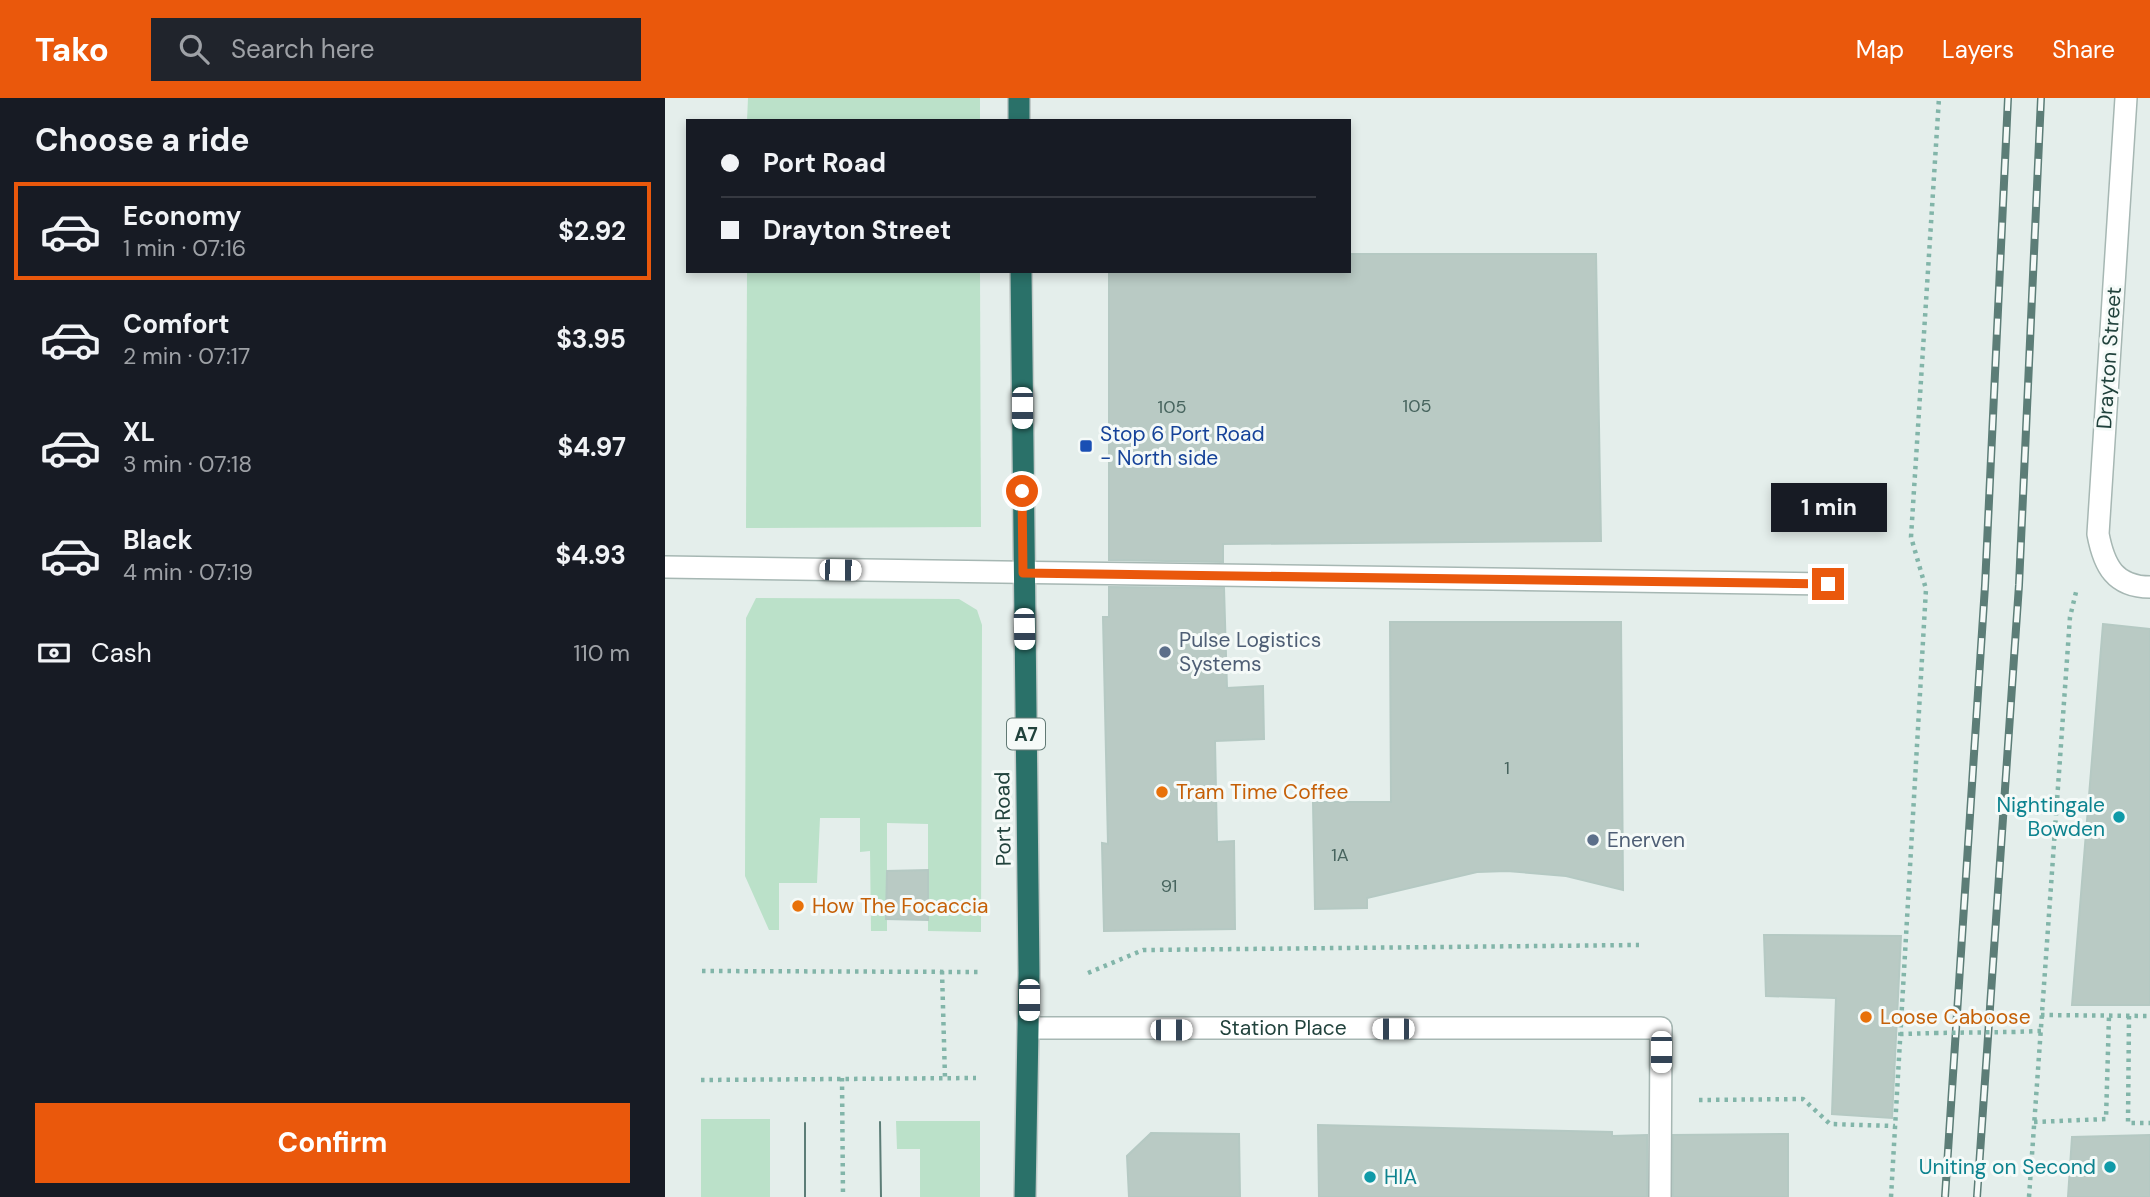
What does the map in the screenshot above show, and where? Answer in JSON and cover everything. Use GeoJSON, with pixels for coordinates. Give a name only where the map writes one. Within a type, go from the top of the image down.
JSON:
{"type":"FeatureCollection","features":[{"type":"Feature","properties":{"kind":"highway"},"geometry":{"type":"LineString","coordinates":[[1019,98],[1020,119]]}},
{"type":"Feature","properties":{"kind":"highway","name":"Port Road"},"geometry":{"type":"LineString","coordinates":[[1021,273],[1029,1028],[1025,1197]]}},
{"type":"Feature","properties":{"kind":"street","name":"Drayton Street"},"geometry":{"type":"LineString","coordinates":[[2107,565],[2098,534],[2126,98]]}},
{"type":"Feature","properties":{"kind":"street"},"geometry":{"type":"LineString","coordinates":[[2107,565],[2132,587],[2150,587]]}},
{"type":"Feature","properties":{"kind":"street"},"geometry":{"type":"LineString","coordinates":[[665,568],[1828,584]]}},
{"type":"Feature","properties":{"kind":"street","name":"Station Place"},"geometry":{"type":"LineString","coordinates":[[1029,1028],[1661,1028],[1660,1197]]}},
{"type":"Feature","properties":{"kind":"path"},"geometry":{"type":"LineString","coordinates":[[1891,1197],[1926,589],[1911,537],[1939,98]]}},
{"type":"Feature","properties":{"kind":"path"},"geometry":{"type":"LineString","coordinates":[[2029,1197],[2070,617],[2076,588],[2107,565]]}},
{"type":"Feature","properties":{"kind":"path"},"geometry":{"type":"LineString","coordinates":[[1088,973],[1143,950],[1639,945]]}},
{"type":"Feature","properties":{"kind":"path"},"geometry":{"type":"LineString","coordinates":[[702,971],[978,972]]}},
{"type":"Feature","properties":{"kind":"path"},"geometry":{"type":"LineString","coordinates":[[942,971],[945,1077]]}},
{"type":"Feature","properties":{"kind":"path"},"geometry":{"type":"LineString","coordinates":[[2041,1014],[2150,1016]]}},
{"type":"Feature","properties":{"kind":"path"},"geometry":{"type":"LineString","coordinates":[[2034,1122],[2106,1119],[2109,1016]]}},
{"type":"Feature","properties":{"kind":"path"},"geometry":{"type":"LineString","coordinates":[[2129,1016],[2128,1123],[2150,1123]]}},
{"type":"Feature","properties":{"kind":"path"},"geometry":{"type":"LineString","coordinates":[[1900,1034],[2041,1031]]}},
{"type":"Feature","properties":{"kind":"path"},"geometry":{"type":"LineString","coordinates":[[842,1078],[843,1197]]}},
{"type":"Feature","properties":{"kind":"path"},"geometry":{"type":"LineString","coordinates":[[701,1080],[976,1078]]}},
{"type":"Feature","properties":{"kind":"path"},"geometry":{"type":"LineString","coordinates":[[1696,1100],[1803,1099],[1830,1124],[1895,1126]]}},
{"type":"Feature","properties":{"kind":"green space"},"geometry":{"type":"Polygon","coordinates":[[[748,98],[980,98],[980,119],[747,119],[748,98]]]}},
{"type":"Feature","properties":{"kind":"green space"},"geometry":{"type":"Polygon","coordinates":[[[747,273],[980,273],[981,527],[746,528],[747,273]]]}},
{"type":"Feature","properties":{"kind":"green space"},"geometry":{"type":"Polygon","coordinates":[[[756,598],[959,599],[977,610],[982,625],[981,932],[928,931],[928,824],[887,823],[887,931],[871,931],[870,851],[860,852],[860,818],[820,818],[817,883],[779,883],[779,930],[769,930],[745,876],[746,618],[756,598]]]}},
{"type":"Feature","properties":{"kind":"green space"},"geometry":{"type":"Polygon","coordinates":[[[701,1119],[770,1119],[770,1197],[701,1197],[701,1119]]]}},
{"type":"Feature","properties":{"kind":"green space"},"geometry":{"type":"Polygon","coordinates":[[[896,1121],[980,1121],[980,1197],[920,1197],[920,1149],[897,1149],[896,1121]]]}},
{"type":"Feature","properties":{"kind":"building"},"geometry":{"type":"Polygon","coordinates":[[[1351,254],[1596,254],[1601,541],[1223,544],[1223,562],[1109,560],[1109,273],[1351,273],[1351,254]]]}},
{"type":"Feature","properties":{"kind":"building"},"geometry":{"type":"Polygon","coordinates":[[[1109,587],[1224,588],[1227,688],[1263,686],[1264,739],[1215,741],[1217,842],[1234,841],[1235,929],[1104,931],[1102,843],[1108,844],[1103,617],[1109,617],[1109,587]]]}},
{"type":"Feature","properties":{"kind":"building"},"geometry":{"type":"Polygon","coordinates":[[[1390,622],[1621,622],[1623,890],[1566,876],[1507,871],[1477,872],[1367,898],[1367,908],[1315,909],[1313,802],[1391,802],[1390,622]]]}},
{"type":"Feature","properties":{"kind":"building","name":"Nightingale Bowden"},"geometry":{"type":"Polygon","coordinates":[[[2103,624],[2150,629],[2150,1005],[2072,1005],[2103,624]]]}},
{"type":"Feature","properties":{"kind":"building"},"geometry":{"type":"Polygon","coordinates":[[[928,870],[928,920],[886,919],[887,871],[928,870]]]}},
{"type":"Feature","properties":{"kind":"building","name":"Loose Caboose"},"geometry":{"type":"Polygon","coordinates":[[[1764,935],[1901,936],[1892,1118],[1832,1114],[1836,998],[1766,996],[1764,935]]]}},
{"type":"Feature","properties":{"kind":"building","name":"HIA"},"geometry":{"type":"Polygon","coordinates":[[[1318,1125],[1647,1135],[1647,1197],[1319,1197],[1318,1125]]]}},
{"type":"Feature","properties":{"kind":"building"},"geometry":{"type":"Polygon","coordinates":[[[1151,1133],[1239,1134],[1240,1197],[1129,1197],[1127,1156],[1151,1133]]]}},
{"type":"Feature","properties":{"kind":"building"},"geometry":{"type":"Polygon","coordinates":[[[1788,1134],[1788,1197],[1673,1197],[1673,1135],[1788,1134]]]}},
{"type":"Feature","properties":{"kind":"building","name":"Uniting on Second"},"geometry":{"type":"Polygon","coordinates":[[[2150,1135],[2150,1197],[2068,1197],[2072,1137],[2150,1135]]]}},
{"type":"Feature","properties":{"kind":"tram line"},"geometry":{"type":"LineString","coordinates":[[880,1122],[881,1197]]}},
{"type":"Feature","properties":{"kind":"tram line"},"geometry":{"type":"LineString","coordinates":[[805,1123],[805,1197]]}},
{"type":"Feature","properties":{"kind":"railway"},"geometry":{"type":"LineString","coordinates":[[1945,1197],[1985,586],[2008,98]]}},
{"type":"Feature","properties":{"kind":"railway"},"geometry":{"type":"LineString","coordinates":[[1977,1197],[2019,585],[2041,98]]}},
{"type":"Feature","properties":{"kind":"place","name":"Stop 6 Port Road - North side"},"geometry":{"type":"Point","coordinates":[1086,446]}},
{"type":"Feature","properties":{"kind":"place","name":"Pulse Logistics Systems"},"geometry":{"type":"Point","coordinates":[1165,652]}},
{"type":"Feature","properties":{"kind":"place","name":"Tram Time Coffee"},"geometry":{"type":"Point","coordinates":[1162,792]}},
{"type":"Feature","properties":{"kind":"place","name":"Nightingale Bowden"},"geometry":{"type":"Point","coordinates":[2119,817]}},
{"type":"Feature","properties":{"kind":"place","name":"Enerven"},"geometry":{"type":"Point","coordinates":[1593,840]}},
{"type":"Feature","properties":{"kind":"place","name":"How The Focaccia"},"geometry":{"type":"Point","coordinates":[798,906]}},
{"type":"Feature","properties":{"kind":"place","name":"Loose Caboose"},"geometry":{"type":"Point","coordinates":[1866,1017]}},
{"type":"Feature","properties":{"kind":"place","name":"Uniting on Second"},"geometry":{"type":"Point","coordinates":[2110,1167]}},
{"type":"Feature","properties":{"kind":"place","name":"HIA"},"geometry":{"type":"Point","coordinates":[1370,1177]}},
{"type":"Feature","properties":{"kind":"route"},"geometry":{"type":"LineString","coordinates":[[1022,491],[1023,573],[1828,584]]}}]}
